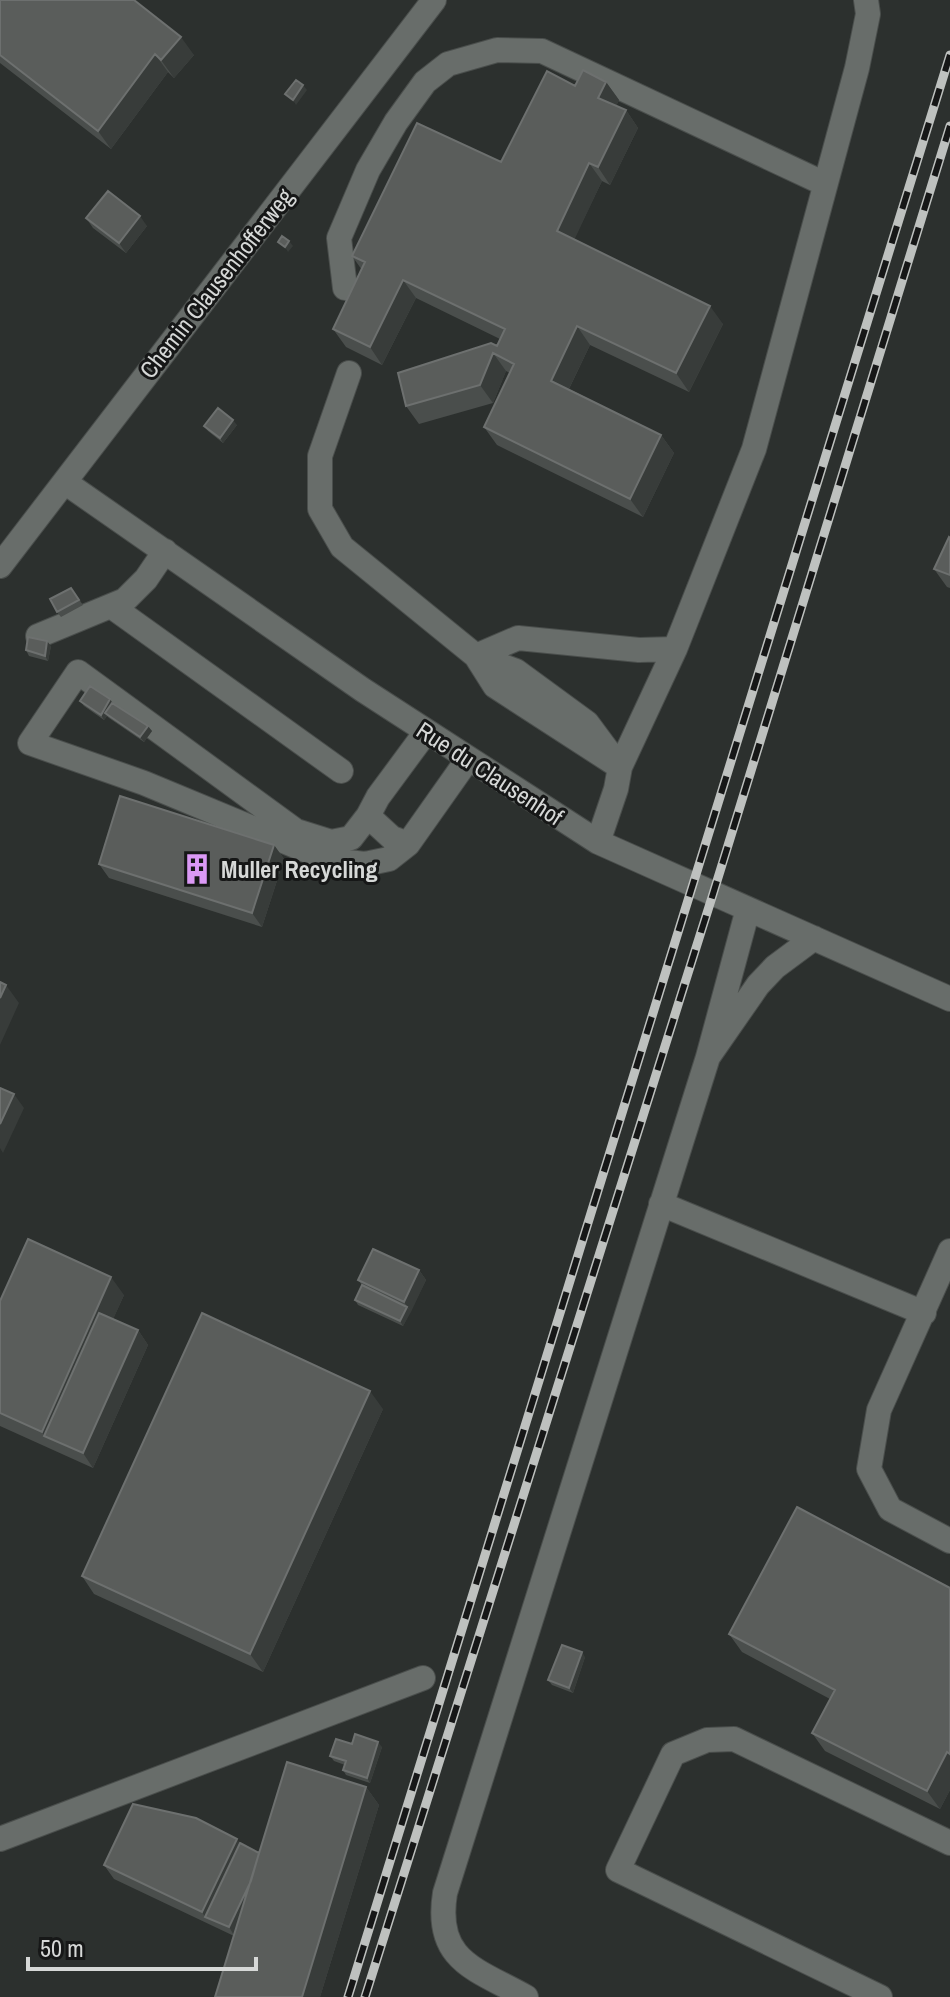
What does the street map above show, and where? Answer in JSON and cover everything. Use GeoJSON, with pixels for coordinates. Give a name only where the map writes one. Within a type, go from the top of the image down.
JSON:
{"type":"FeatureCollection","features":[{"type":"Feature","properties":{"kind":"street","name":"Chemin Clausenhofferweg"},"geometry":{"type":"LineString","coordinates":[[0,566],[434,0]]}},
{"type":"Feature","properties":{"kind":"street"},"geometry":{"type":"LineString","coordinates":[[598,842],[618,778],[675,649],[754,449],[857,68],[868,14],[866,0]]}},
{"type":"Feature","properties":{"kind":"street"},"geometry":{"type":"LineString","coordinates":[[345,288],[339,238],[368,170],[396,122],[425,82],[448,64],[497,50],[542,51],[825,184]]}},
{"type":"Feature","properties":{"kind":"street"},"geometry":{"type":"LineString","coordinates":[[349,373],[320,456],[320,509],[342,547],[476,656],[495,686],[618,778]]}},
{"type":"Feature","properties":{"kind":"street","name":"Rue du Clausenhof"},"geometry":{"type":"LineString","coordinates":[[66,483],[426,732],[598,842],[950,999]]}},
{"type":"Feature","properties":{"kind":"street"},"geometry":{"type":"LineString","coordinates":[[38,636],[125,600],[165,551]]}},
{"type":"Feature","properties":{"kind":"street"},"geometry":{"type":"LineString","coordinates":[[111,606],[341,771]]}},
{"type":"Feature","properties":{"kind":"street"},"geometry":{"type":"LineString","coordinates":[[476,656],[518,638],[639,650],[675,649]]}},
{"type":"Feature","properties":{"kind":"street"},"geometry":{"type":"LineString","coordinates":[[426,732],[351,838],[331,842],[296,831],[78,672],[30,743],[144,783],[329,860],[365,864],[389,859],[408,844],[468,759]]}},
{"type":"Feature","properties":{"kind":"street"},"geometry":{"type":"LineString","coordinates":[[368,816],[392,838],[408,844]]}},
{"type":"Feature","properties":{"kind":"street"},"geometry":{"type":"LineString","coordinates":[[526,1997],[457,1955],[448,1944],[443,1928],[444,1903],[708,1057],[748,909]]}},
{"type":"Feature","properties":{"kind":"street"},"geometry":{"type":"LineString","coordinates":[[708,1057],[758,985],[775,967],[814,938]]}},
{"type":"Feature","properties":{"kind":"street"},"geometry":{"type":"LineString","coordinates":[[661,1204],[924,1313]]}},
{"type":"Feature","properties":{"kind":"street"},"geometry":{"type":"LineString","coordinates":[[950,1251],[879,1410],[869,1469],[890,1509],[950,1541]]}},
{"type":"Feature","properties":{"kind":"street"},"geometry":{"type":"LineString","coordinates":[[0,1839],[423,1678]]}},
{"type":"Feature","properties":{"kind":"street"},"geometry":{"type":"LineString","coordinates":[[880,1997],[618,1870],[673,1754],[707,1740],[734,1739],[950,1843]]}},
{"type":"Feature","properties":{"kind":"building"},"geometry":{"type":"Polygon","coordinates":[[[0,0],[134,0],[181,37],[161,60],[155,54],[98,131],[0,55],[0,0]]]}},
{"type":"Feature","properties":{"kind":"building"},"geometry":{"type":"Polygon","coordinates":[[[583,70],[606,82],[598,98],[626,110],[598,167],[589,163],[557,231],[710,306],[676,373],[577,326],[551,381],[661,435],[630,499],[484,427],[514,364],[493,353],[480,385],[406,406],[398,373],[491,343],[497,346],[505,329],[403,280],[370,347],[333,329],[365,262],[352,256],[417,123],[501,162],[547,71],[575,86],[583,70]]]}},
{"type":"Feature","properties":{"kind":"building"},"geometry":{"type":"Polygon","coordinates":[[[296,80],[303,85],[293,100],[285,94],[296,80]]]}},
{"type":"Feature","properties":{"kind":"building"},"geometry":{"type":"Polygon","coordinates":[[[108,191],[140,216],[119,243],[86,218],[108,191]]]}},
{"type":"Feature","properties":{"kind":"building"},"geometry":{"type":"Polygon","coordinates":[[[282,236],[289,241],[285,247],[278,242],[282,236]]]}},
{"type":"Feature","properties":{"kind":"building"},"geometry":{"type":"Polygon","coordinates":[[[218,408],[233,420],[220,438],[204,426],[218,408]]]}},
{"type":"Feature","properties":{"kind":"building"},"geometry":{"type":"Polygon","coordinates":[[[950,538],[950,575],[934,569],[950,538]]]}},
{"type":"Feature","properties":{"kind":"building"},"geometry":{"type":"Polygon","coordinates":[[[71,588],[79,600],[57,612],[50,599],[71,588]]]}},
{"type":"Feature","properties":{"kind":"building"},"geometry":{"type":"Polygon","coordinates":[[[28,637],[47,641],[45,656],[26,650],[28,637]]]}},
{"type":"Feature","properties":{"kind":"building"},"geometry":{"type":"Polygon","coordinates":[[[90,686],[110,699],[101,715],[80,701],[90,686]]]}},
{"type":"Feature","properties":{"kind":"building"},"geometry":{"type":"Polygon","coordinates":[[[112,703],[148,726],[140,737],[105,713],[112,703]]]}},
{"type":"Feature","properties":{"kind":"building","name":"Muller Recycling"},"geometry":{"type":"Polygon","coordinates":[[[120,796],[274,845],[252,913],[99,864],[120,796]]]}},
{"type":"Feature","properties":{"kind":"building"},"geometry":{"type":"Polygon","coordinates":[[[0,982],[6,985],[0,998],[0,982]]]}},
{"type":"Feature","properties":{"kind":"building"},"geometry":{"type":"Polygon","coordinates":[[[0,1088],[14,1094],[0,1124],[0,1088]]]}},
{"type":"Feature","properties":{"kind":"building"},"geometry":{"type":"Polygon","coordinates":[[[28,1239],[111,1277],[42,1432],[0,1413],[0,1301],[28,1239]]]}},
{"type":"Feature","properties":{"kind":"building"},"geometry":{"type":"Polygon","coordinates":[[[373,1249],[419,1270],[404,1302],[358,1280],[373,1249]]]}},
{"type":"Feature","properties":{"kind":"building"},"geometry":{"type":"Polygon","coordinates":[[[362,1285],[407,1307],[400,1321],[355,1300],[362,1285]]]}},
{"type":"Feature","properties":{"kind":"building"},"geometry":{"type":"Polygon","coordinates":[[[99,1313],[138,1330],[83,1453],[44,1436],[99,1313]]]}},
{"type":"Feature","properties":{"kind":"building"},"geometry":{"type":"Polygon","coordinates":[[[202,1313],[370,1391],[250,1654],[82,1576],[202,1313]]]}},
{"type":"Feature","properties":{"kind":"building"},"geometry":{"type":"Polygon","coordinates":[[[797,1507],[950,1588],[950,1754],[947,1752],[927,1791],[812,1733],[835,1690],[729,1634],[797,1507]]]}},
{"type":"Feature","properties":{"kind":"building"},"geometry":{"type":"Polygon","coordinates":[[[562,1645],[582,1652],[569,1688],[548,1680],[562,1645]]]}},
{"type":"Feature","properties":{"kind":"building"},"geometry":{"type":"Polygon","coordinates":[[[355,1734],[378,1742],[367,1778],[343,1770],[346,1761],[330,1756],[336,1739],[352,1744],[355,1734]]]}},
{"type":"Feature","properties":{"kind":"building"},"geometry":{"type":"Polygon","coordinates":[[[287,1762],[366,1787],[302,1997],[215,1997],[287,1762]]]}},
{"type":"Feature","properties":{"kind":"building"},"geometry":{"type":"Polygon","coordinates":[[[133,1804],[196,1818],[237,1839],[202,1912],[104,1865],[133,1804]]]}},
{"type":"Feature","properties":{"kind":"building"},"geometry":{"type":"Polygon","coordinates":[[[240,1843],[259,1853],[251,1881],[229,1927],[205,1917],[240,1843]]]}},
{"type":"Feature","properties":{"kind":"railway"},"geometry":{"type":"LineString","coordinates":[[348,1997],[950,55]]}},
{"type":"Feature","properties":{"kind":"railway"},"geometry":{"type":"LineString","coordinates":[[365,1997],[713,894],[950,126]]}},
{"type":"Feature","properties":{"kind":"place","name":"Muller Recycling"},"geometry":{"type":"Point","coordinates":[197,869]}}]}
